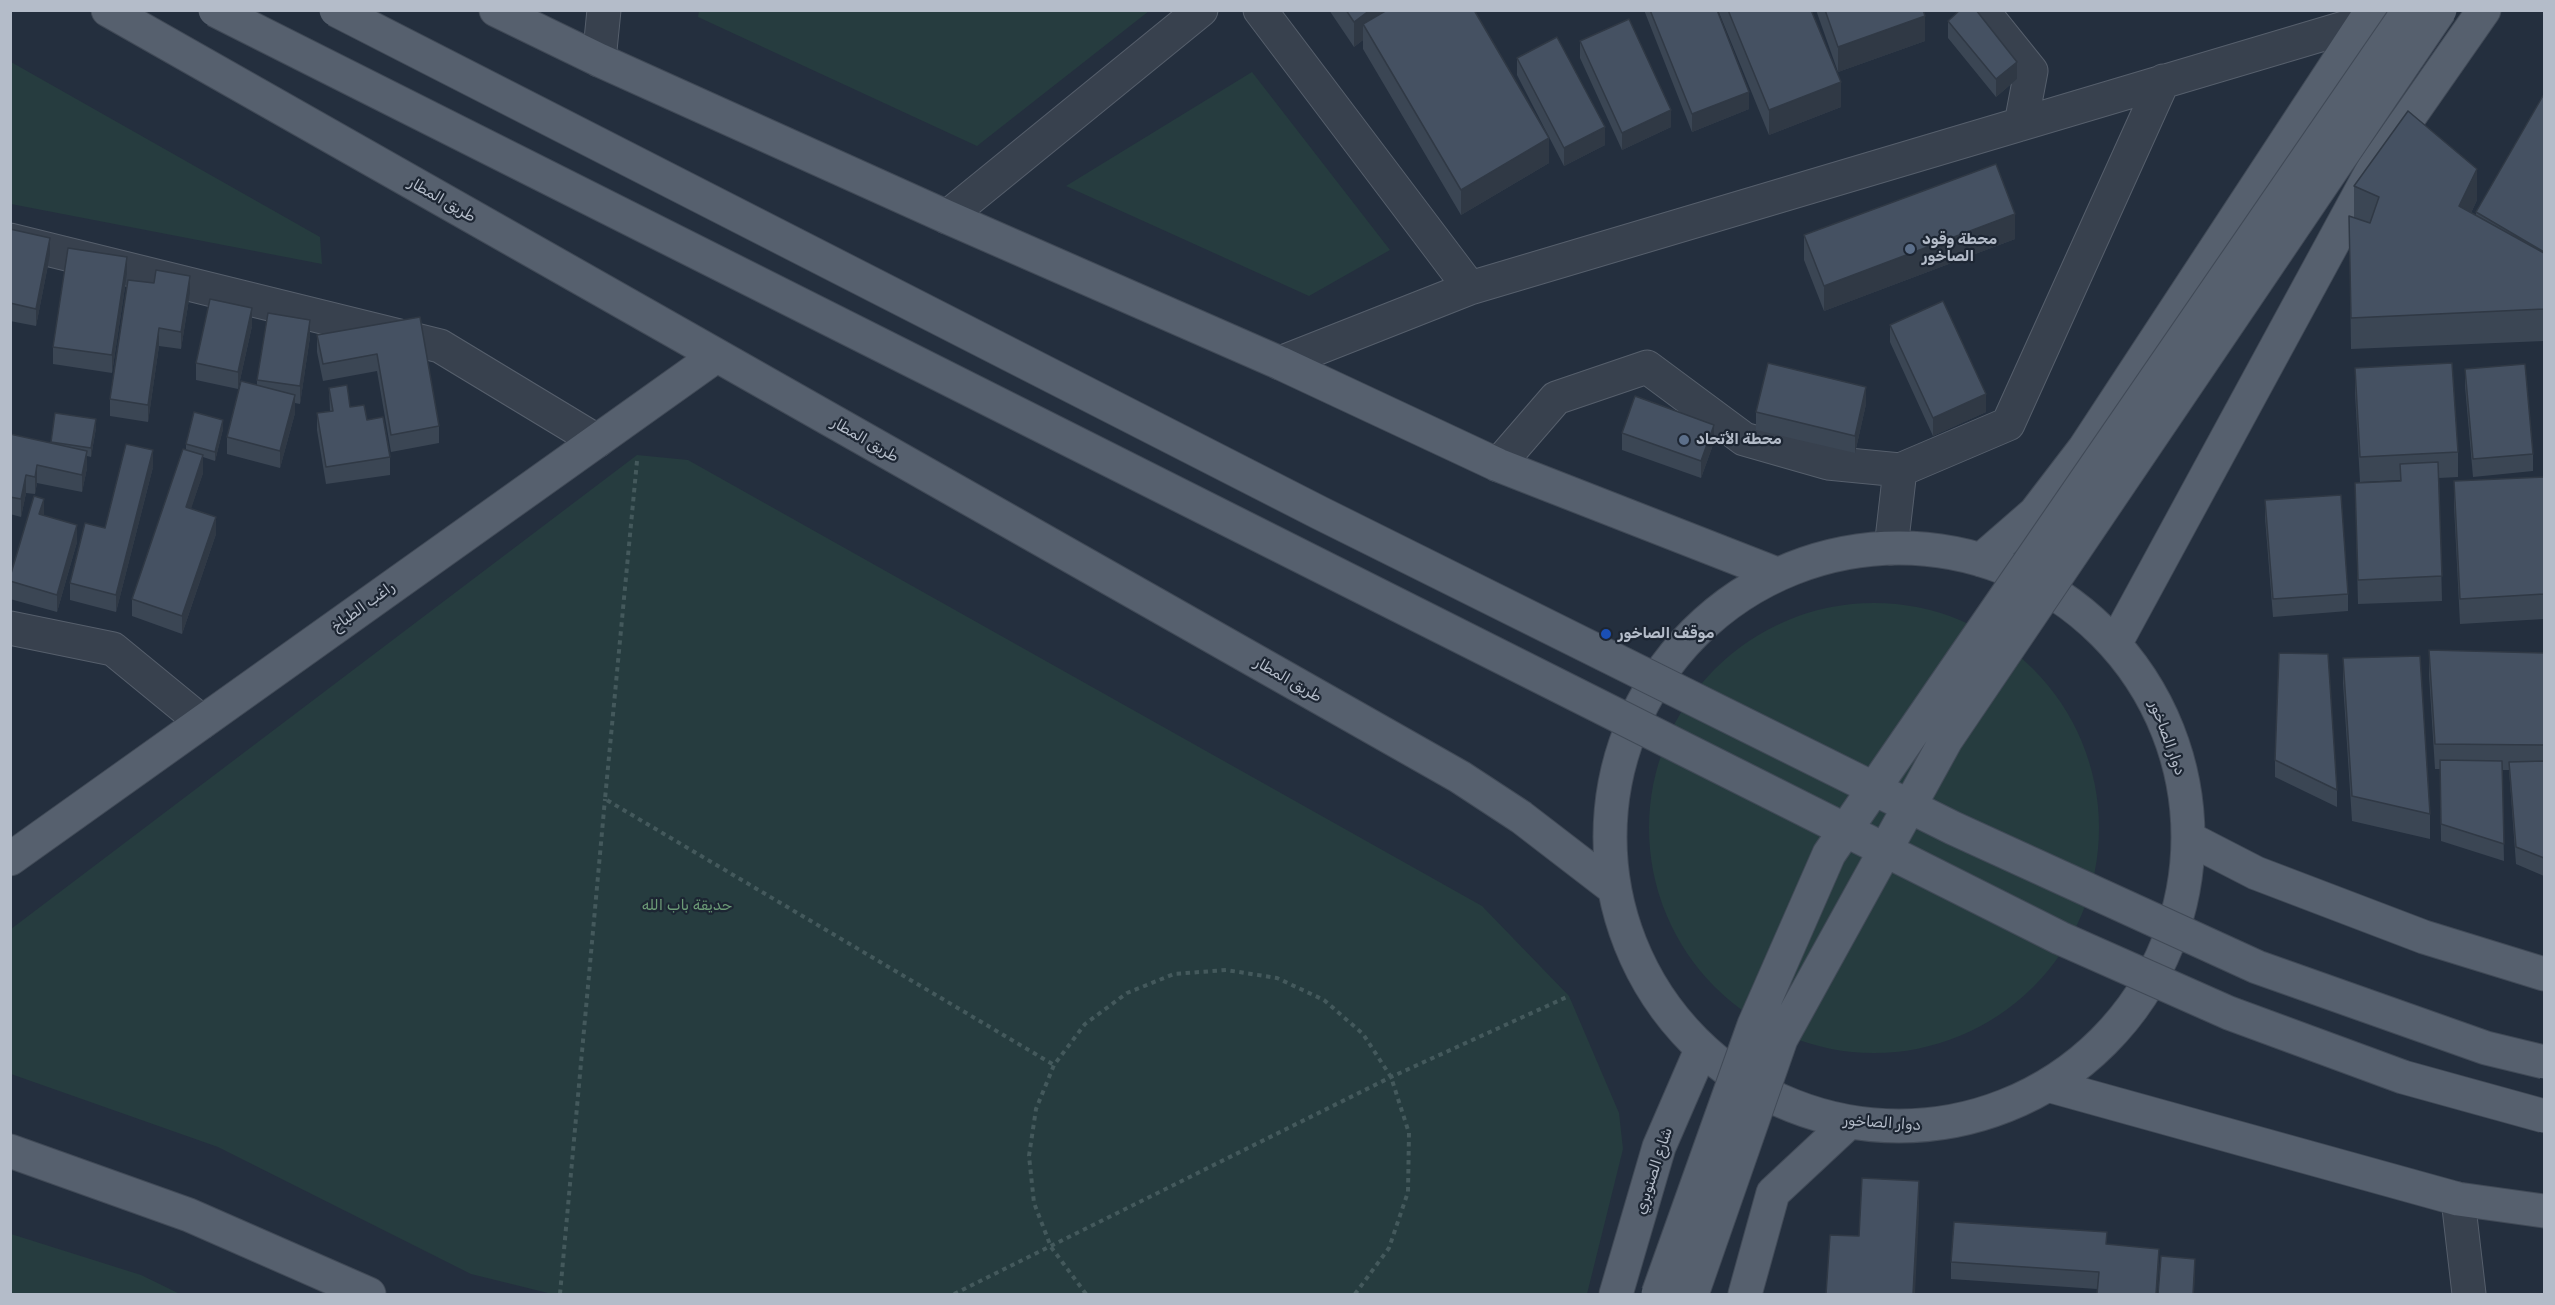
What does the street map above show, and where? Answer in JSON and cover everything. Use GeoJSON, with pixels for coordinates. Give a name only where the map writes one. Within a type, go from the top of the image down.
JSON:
{"type":"FeatureCollection","features":[{"type":"Feature","properties":{"kind":"main road","name":"طريق المطار"},"geometry":{"type":"LineString","coordinates":[[108,10],[1460,777],[1521,817],[1612,886]]}},
{"type":"Feature","properties":{"kind":"main road"},"geometry":{"type":"LineString","coordinates":[[215,10],[2060,938],[2229,1013],[2392,1073],[2544,1116]]}},
{"type":"Feature","properties":{"kind":"main road"},"geometry":{"type":"LineString","coordinates":[[336,10],[1320,513],[1953,828],[2256,967],[2486,1048],[2544,1062]]}},
{"type":"Feature","properties":{"kind":"main road"},"geometry":{"type":"LineString","coordinates":[[496,10],[599,60],[947,217],[1280,363],[1497,465],[1777,574]]}},
{"type":"Feature","properties":{"kind":"main road"},"geometry":{"type":"LineString","coordinates":[[1658,1294],[1754,1025],[1829,854],[2409,10]]}},
{"type":"Feature","properties":{"kind":"main road"},"geometry":{"type":"LineString","coordinates":[[1692,1294],[1781,1039],[1946,740],[2440,10]]}},
{"type":"Feature","properties":{"kind":"main road"},"geometry":{"type":"LineString","coordinates":[[2115,644],[2373,169],[2484,10]]}},
{"type":"Feature","properties":{"kind":"main road"},"geometry":{"type":"LineString","coordinates":[[1982,560],[2035,513],[2084,449],[2368,16]]}},
{"type":"Feature","properties":{"kind":"main road","name":"راغب الطباخ"},"geometry":{"type":"LineString","coordinates":[[10,859],[716,356]]}},
{"type":"Feature","properties":{"kind":"main road","name":"دوار الصاخور"},"geometry":{"type":"LineString","coordinates":[[1891,548],[1937,550],[1982,560],[2032,579],[2076,608],[2115,644],[2156,702],[2182,768],[2190,839],[2173,936],[2125,1021],[2051,1086],[1987,1115],[1918,1128],[1847,1124],[1769,1097],[1701,1050],[1642,976],[1612,886],[1608,827],[1616,768],[1636,712],[1671,656],[1719,609],[1777,574],[1832,555],[1891,548]]}},
{"type":"Feature","properties":{"kind":"main road"},"geometry":{"type":"LineString","coordinates":[[2190,839],[2256,873],[2413,933],[2544,974]]}},
{"type":"Feature","properties":{"kind":"main road","name":"شارع الصنوبري"},"geometry":{"type":"LineString","coordinates":[[1616,1294],[1659,1147],[1701,1050]]}},
{"type":"Feature","properties":{"kind":"main road"},"geometry":{"type":"LineString","coordinates":[[2051,1086],[2458,1199],[2544,1211]]}},
{"type":"Feature","properties":{"kind":"main road"},"geometry":{"type":"LineString","coordinates":[[1745,1294],[1773,1193],[1847,1124]]}},
{"type":"Feature","properties":{"kind":"main road"},"geometry":{"type":"LineString","coordinates":[[10,1151],[189,1215],[369,1294]]}},
{"type":"Feature","properties":{"kind":"street"},"geometry":{"type":"LineString","coordinates":[[599,60],[604,10]]}},
{"type":"Feature","properties":{"kind":"street"},"geometry":{"type":"LineString","coordinates":[[947,217],[1201,10]]}},
{"type":"Feature","properties":{"kind":"street"},"geometry":{"type":"LineString","coordinates":[[1260,10],[1470,288]]}},
{"type":"Feature","properties":{"kind":"street"},"geometry":{"type":"LineString","coordinates":[[1982,10],[2031,71],[2021,124]]}},
{"type":"Feature","properties":{"kind":"street"},"geometry":{"type":"LineString","coordinates":[[1280,363],[1470,288],[2163,81],[2368,16]]}},
{"type":"Feature","properties":{"kind":"street"},"geometry":{"type":"LineString","coordinates":[[1497,465],[1556,398],[1647,367],[1744,439],[1828,463],[1900,470],[2008,424],[2163,81]]}},
{"type":"Feature","properties":{"kind":"street"},"geometry":{"type":"LineString","coordinates":[[10,240],[440,346],[597,441]]}},
{"type":"Feature","properties":{"kind":"street"},"geometry":{"type":"LineString","coordinates":[[1891,548],[1900,470]]}},
{"type":"Feature","properties":{"kind":"street"},"geometry":{"type":"LineString","coordinates":[[10,628],[113,649],[202,722]]}},
{"type":"Feature","properties":{"kind":"street"},"geometry":{"type":"LineString","coordinates":[[2458,1199],[2469,1294]]}},
{"type":"Feature","properties":{"kind":"path"},"geometry":{"type":"LineString","coordinates":[[560,1294],[637,455],[632,416]]}},
{"type":"Feature","properties":{"kind":"path"},"geometry":{"type":"LineString","coordinates":[[605,799],[1054,1065]]}},
{"type":"Feature","properties":{"kind":"path"},"geometry":{"type":"LineString","coordinates":[[1086,1294],[1051,1247],[1034,1203],[1029,1156],[1036,1109],[1054,1065],[1085,1024],[1127,993],[1174,974],[1226,970],[1277,978],[1324,1000],[1363,1034],[1392,1077],[1409,1133],[1408,1192],[1389,1248],[1355,1294]]}},
{"type":"Feature","properties":{"kind":"path"},"geometry":{"type":"LineString","coordinates":[[954,1294],[1392,1077],[1569,996]]}},
{"type":"Feature","properties":{"kind":"green space"},"geometry":{"type":"Polygon","coordinates":[[[699,10],[1149,11],[977,146],[698,17],[699,10]]]}},
{"type":"Feature","properties":{"kind":"green space"},"geometry":{"type":"Polygon","coordinates":[[[11,62],[320,237],[322,264],[11,204],[11,62]]]}},
{"type":"Feature","properties":{"kind":"green space"},"geometry":{"type":"Polygon","coordinates":[[[1252,72],[1390,250],[1309,296],[1066,186],[1252,72]]]}},
{"type":"Feature","properties":{"kind":"green space","name":"حديقة باب الله"},"geometry":{"type":"Polygon","coordinates":[[[637,455],[688,460],[1482,906],[1569,996],[1619,1113],[1623,1149],[1587,1294],[552,1294],[471,1274],[218,1147],[11,1074],[11,929],[637,455]]]}},
{"type":"Feature","properties":{"kind":"green space"},"geometry":{"type":"Polygon","coordinates":[[[1874,603],[1918,607],[1960,620],[1999,641],[2033,669],[2061,703],[2082,742],[2095,784],[2099,828],[2095,872],[2082,914],[2061,953],[2033,987],[1999,1015],[1960,1036],[1918,1049],[1874,1053],[1830,1049],[1788,1036],[1749,1015],[1715,987],[1687,953],[1666,914],[1653,872],[1649,828],[1653,784],[1666,742],[1687,703],[1715,669],[1749,641],[1788,620],[1830,607],[1874,603]]]}},
{"type":"Feature","properties":{"kind":"green space"},"geometry":{"type":"Polygon","coordinates":[[[11,1234],[141,1275],[180,1294],[11,1294],[11,1234]]]}},
{"type":"Feature","properties":{"kind":"building"},"geometry":{"type":"Polygon","coordinates":[[[1346,10],[1370,10],[1354,22],[1346,10]]]}},
{"type":"Feature","properties":{"kind":"building"},"geometry":{"type":"Polygon","coordinates":[[[1387,10],[1474,10],[1549,138],[1461,190],[1363,24],[1387,10]]]}},
{"type":"Feature","properties":{"kind":"building"},"geometry":{"type":"Polygon","coordinates":[[[1650,10],[1717,10],[1749,92],[1692,114],[1650,10]]]}},
{"type":"Feature","properties":{"kind":"building"},"geometry":{"type":"Polygon","coordinates":[[[1728,10],[1811,10],[1841,82],[1769,110],[1728,10]]]}},
{"type":"Feature","properties":{"kind":"building"},"geometry":{"type":"Polygon","coordinates":[[[1825,10],[1923,10],[1925,16],[1838,47],[1825,10]]]}},
{"type":"Feature","properties":{"kind":"building"},"geometry":{"type":"Polygon","coordinates":[[[1960,10],[1976,10],[2017,62],[1996,79],[1948,21],[1960,10]]]}},
{"type":"Feature","properties":{"kind":"building"},"geometry":{"type":"Polygon","coordinates":[[[1629,19],[1671,110],[1622,133],[1580,41],[1629,19]]]}},
{"type":"Feature","properties":{"kind":"building"},"geometry":{"type":"Polygon","coordinates":[[[1557,37],[1605,127],[1564,148],[1517,58],[1557,37]]]}},
{"type":"Feature","properties":{"kind":"building"},"geometry":{"type":"Polygon","coordinates":[[[2544,94],[2544,252],[2476,212],[2544,94]]]}},
{"type":"Feature","properties":{"kind":"building"},"geometry":{"type":"Polygon","coordinates":[[[2408,111],[2477,169],[2459,206],[2544,253],[2544,309],[2351,318],[2349,216],[2370,223],[2379,197],[2354,186],[2408,111]]]}},
{"type":"Feature","properties":{"kind":"building"},"geometry":{"type":"Polygon","coordinates":[[[1996,164],[2015,214],[1824,286],[1804,235],[1996,164]]]}},
{"type":"Feature","properties":{"kind":"building"},"geometry":{"type":"Polygon","coordinates":[[[10,229],[50,238],[36,309],[10,303],[10,229]]]}},
{"type":"Feature","properties":{"kind":"building"},"geometry":{"type":"Polygon","coordinates":[[[68,248],[127,257],[112,355],[53,347],[68,248]]]}},
{"type":"Feature","properties":{"kind":"building"},"geometry":{"type":"Polygon","coordinates":[[[156,270],[190,276],[181,332],[159,328],[148,405],[110,399],[128,280],[154,283],[156,270]]]}},
{"type":"Feature","properties":{"kind":"building"},"geometry":{"type":"Polygon","coordinates":[[[210,299],[252,308],[238,372],[196,363],[210,299]]]}},
{"type":"Feature","properties":{"kind":"building"},"geometry":{"type":"Polygon","coordinates":[[[1943,301],[1986,394],[1933,418],[1890,325],[1943,301]]]}},
{"type":"Feature","properties":{"kind":"building"},"geometry":{"type":"Polygon","coordinates":[[[268,313],[310,320],[300,386],[257,380],[268,313]]]}},
{"type":"Feature","properties":{"kind":"building"},"geometry":{"type":"Polygon","coordinates":[[[420,317],[439,426],[391,435],[377,354],[323,364],[317,335],[420,317]]]}},
{"type":"Feature","properties":{"kind":"building"},"geometry":{"type":"Polygon","coordinates":[[[1768,363],[1866,387],[1855,436],[1756,412],[1768,363]]]}},
{"type":"Feature","properties":{"kind":"building"},"geometry":{"type":"Polygon","coordinates":[[[2452,363],[2458,452],[2360,457],[2355,368],[2452,363]]]}},
{"type":"Feature","properties":{"kind":"building"},"geometry":{"type":"Polygon","coordinates":[[[2525,364],[2533,454],[2473,459],[2465,369],[2525,364]]]}},
{"type":"Feature","properties":{"kind":"building"},"geometry":{"type":"Polygon","coordinates":[[[241,381],[295,395],[280,451],[227,437],[241,381]]]}},
{"type":"Feature","properties":{"kind":"building"},"geometry":{"type":"Polygon","coordinates":[[[347,385],[350,407],[364,405],[367,420],[383,417],[390,457],[326,467],[317,413],[333,411],[329,388],[347,385]]]}},
{"type":"Feature","properties":{"kind":"building"},"geometry":{"type":"Polygon","coordinates":[[[1635,396],[1714,425],[1701,461],[1622,433],[1635,396]]]}},
{"type":"Feature","properties":{"kind":"building"},"geometry":{"type":"Polygon","coordinates":[[[194,412],[223,420],[215,452],[186,444],[194,412]]]}},
{"type":"Feature","properties":{"kind":"building"},"geometry":{"type":"Polygon","coordinates":[[[55,413],[96,419],[91,448],[51,442],[55,413]]]}},
{"type":"Feature","properties":{"kind":"building"},"geometry":{"type":"Polygon","coordinates":[[[10,434],[87,451],[82,475],[37,465],[35,477],[26,475],[21,499],[10,497],[10,434]]]}},
{"type":"Feature","properties":{"kind":"building"},"geometry":{"type":"Polygon","coordinates":[[[126,444],[153,450],[116,595],[70,583],[85,523],[105,528],[126,444]]]}},
{"type":"Feature","properties":{"kind":"building"},"geometry":{"type":"Polygon","coordinates":[[[183,449],[203,455],[186,507],[216,517],[182,616],[132,599],[183,449]]]}},
{"type":"Feature","properties":{"kind":"building"},"geometry":{"type":"Polygon","coordinates":[[[2438,462],[2442,576],[2358,580],[2355,483],[2401,481],[2400,464],[2438,462]]]}},
{"type":"Feature","properties":{"kind":"building"},"geometry":{"type":"Polygon","coordinates":[[[2544,477],[2544,594],[2460,599],[2454,481],[2544,477]]]}},
{"type":"Feature","properties":{"kind":"building"},"geometry":{"type":"Polygon","coordinates":[[[2341,495],[2348,594],[2273,599],[2265,500],[2341,495]]]}},
{"type":"Feature","properties":{"kind":"building"},"geometry":{"type":"Polygon","coordinates":[[[34,496],[44,499],[39,514],[77,525],[57,595],[10,581],[34,496]]]}},
{"type":"Feature","properties":{"kind":"building"},"geometry":{"type":"Polygon","coordinates":[[[2429,650],[2544,653],[2544,745],[2435,744],[2429,650]]]}},
{"type":"Feature","properties":{"kind":"building"},"geometry":{"type":"Polygon","coordinates":[[[2279,653],[2328,654],[2337,790],[2275,760],[2279,653]]]}},
{"type":"Feature","properties":{"kind":"building"},"geometry":{"type":"Polygon","coordinates":[[[2420,656],[2430,814],[2352,796],[2343,658],[2420,656]]]}},
{"type":"Feature","properties":{"kind":"building"},"geometry":{"type":"Polygon","coordinates":[[[2440,760],[2502,761],[2504,844],[2441,824],[2440,760]]]}},
{"type":"Feature","properties":{"kind":"building"},"geometry":{"type":"Polygon","coordinates":[[[2544,761],[2544,858],[2516,847],[2509,762],[2544,761]]]}},
{"type":"Feature","properties":{"kind":"building"},"geometry":{"type":"Polygon","coordinates":[[[1862,1178],[1919,1181],[1913,1294],[1826,1294],[1830,1235],[1859,1236],[1862,1178]]]}},
{"type":"Feature","properties":{"kind":"building"},"geometry":{"type":"Polygon","coordinates":[[[1954,1222],[2107,1232],[2106,1244],[2159,1249],[2156,1294],[2097,1294],[2099,1272],[1951,1262],[1954,1222]]]}},
{"type":"Feature","properties":{"kind":"building"},"geometry":{"type":"Polygon","coordinates":[[[2161,1256],[2195,1259],[2193,1294],[2158,1294],[2161,1256]]]}},
{"type":"Feature","properties":{"kind":"place","name":"محطة وقود الصاخور"},"geometry":{"type":"Point","coordinates":[1910,249]}},
{"type":"Feature","properties":{"kind":"place","name":"محطة الأتحاد"},"geometry":{"type":"Point","coordinates":[1684,440]}},
{"type":"Feature","properties":{"kind":"place","name":"موقف الصاخور"},"geometry":{"type":"Point","coordinates":[1606,634]}}]}
